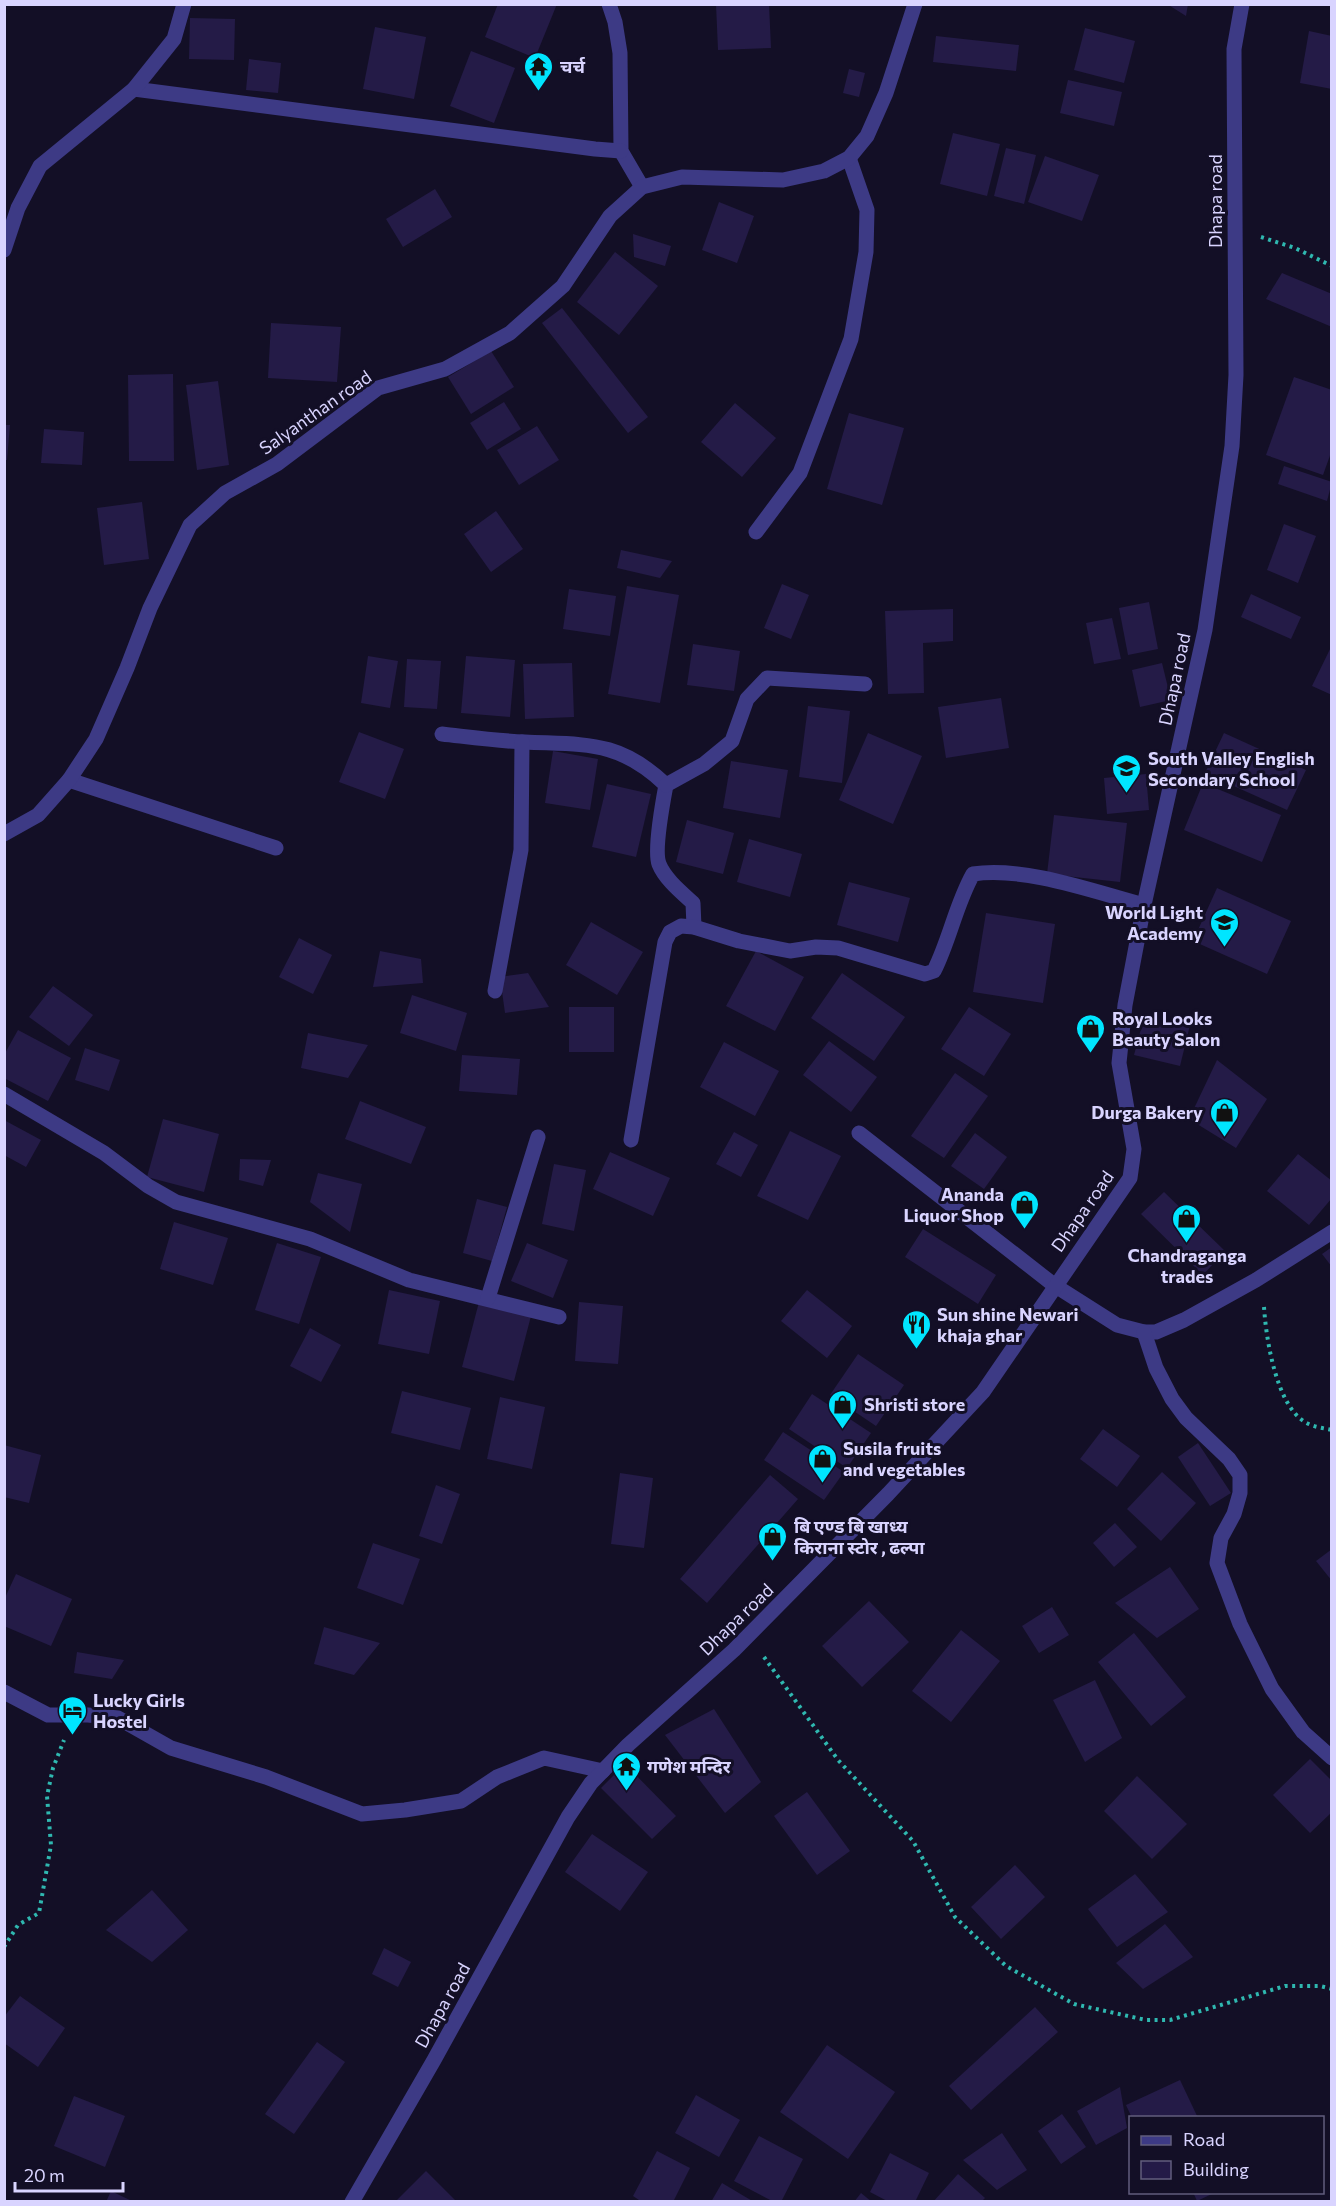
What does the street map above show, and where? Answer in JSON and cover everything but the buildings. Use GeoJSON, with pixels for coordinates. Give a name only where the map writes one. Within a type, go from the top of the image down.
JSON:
{"type":"FeatureCollection","features":[{"type":"Feature","properties":{"kind":"street"},"geometry":{"type":"LineString","coordinates":[[4,250],[18,208],[40,166],[134,89],[174,39],[184,4]]}},
{"type":"Feature","properties":{"kind":"street"},"geometry":{"type":"LineString","coordinates":[[609,4],[615,22],[620,53],[621,151],[642,187]]}},
{"type":"Feature","properties":{"kind":"street","name":"Salyanthan road"},"geometry":{"type":"LineString","coordinates":[[4,834],[38,815],[69,780],[96,739],[150,608],[190,525],[225,493],[277,464],[378,388],[445,369],[510,333],[563,286],[609,216],[642,187],[682,177],[783,180],[824,171],[849,158],[867,136],[886,93],[915,4]]}},
{"type":"Feature","properties":{"kind":"street","name":"Dhapa road"},"geometry":{"type":"LineString","coordinates":[[352,2202],[434,2060],[568,1817],[591,1783],[748,1635],[888,1494],[983,1392],[1130,1178],[1134,1149],[1119,1063],[1125,1005],[1144,905],[1205,630],[1232,446],[1236,375],[1234,49],[1242,4]]}},
{"type":"Feature","properties":{"kind":"street"},"geometry":{"type":"LineString","coordinates":[[134,89],[621,151]]}},
{"type":"Feature","properties":{"kind":"street"},"geometry":{"type":"LineString","coordinates":[[756,532],[800,473],[851,339],[866,252],[867,210],[849,158]]}},
{"type":"Feature","properties":{"kind":"street"},"geometry":{"type":"LineString","coordinates":[[694,927],[693,903],[674,886],[658,864],[660,814],[666,785],[704,764],[732,741],[747,699],[767,678],[865,684]]}},
{"type":"Feature","properties":{"kind":"street"},"geometry":{"type":"LineString","coordinates":[[442,734],[522,742],[593,745],[629,756],[650,770],[666,785]]}},
{"type":"Feature","properties":{"kind":"street"},"geometry":{"type":"LineString","coordinates":[[495,990],[520,850],[522,742]]}},
{"type":"Feature","properties":{"kind":"street"},"geometry":{"type":"LineString","coordinates":[[69,780],[276,848]]}},
{"type":"Feature","properties":{"kind":"street"},"geometry":{"type":"LineString","coordinates":[[631,1140],[665,942],[670,932],[681,926],[694,927],[790,951],[816,947],[838,948],[925,974],[934,971],[940,959],[967,885],[974,874],[1015,873],[1144,905]]}},
{"type":"Feature","properties":{"kind":"street"},"geometry":{"type":"LineString","coordinates":[[4,1094],[104,1153],[147,1186],[176,1202],[310,1239],[409,1280],[559,1317]]}},
{"type":"Feature","properties":{"kind":"street"},"geometry":{"type":"LineString","coordinates":[[859,1133],[1054,1286],[1117,1325],[1144,1332],[1156,1332],[1184,1320],[1256,1280],[1332,1232]]}},
{"type":"Feature","properties":{"kind":"street"},"geometry":{"type":"LineString","coordinates":[[488,1298],[538,1137]]}},
{"type":"Feature","properties":{"kind":"street"},"geometry":{"type":"LineString","coordinates":[[1144,1332],[1156,1368],[1172,1399],[1186,1418],[1240,1475],[1240,1493],[1234,1514],[1221,1538],[1217,1563],[1240,1624],[1272,1689],[1303,1732],[1332,1758]]}},
{"type":"Feature","properties":{"kind":"street"},"geometry":{"type":"LineString","coordinates":[[4,1692],[48,1715],[118,1718],[171,1748],[267,1777],[362,1814],[461,1801],[498,1777],[544,1758],[603,1771]]}},
{"type":"Feature","properties":{"kind":"path"},"geometry":{"type":"LineString","coordinates":[[1234,228],[1295,248],[1332,266]]}},
{"type":"Feature","properties":{"kind":"path"},"geometry":{"type":"LineString","coordinates":[[1256,1280],[1263,1303],[1265,1326],[1275,1373],[1289,1404],[1295,1414],[1305,1422],[1332,1430]]}},
{"type":"Feature","properties":{"kind":"path"},"geometry":{"type":"LineString","coordinates":[[748,1635],[838,1760],[913,1841],[955,1917],[1006,1966],[1074,2004],[1146,2020],[1170,2020],[1285,1986],[1320,1986],[1332,1989]]}},
{"type":"Feature","properties":{"kind":"path"},"geometry":{"type":"LineString","coordinates":[[4,1947],[18,1925],[39,1913],[51,1845],[47,1796],[53,1768],[74,1715]]}},
{"type":"Feature","properties":{"kind":"place","name":"चर्च"},"geometry":{"type":"Point","coordinates":[539,92]}},
{"type":"Feature","properties":{"kind":"place","name":"South Valley English Secondary School"},"geometry":{"type":"Point","coordinates":[1127,794]}},
{"type":"Feature","properties":{"kind":"place","name":"World Light Academy"},"geometry":{"type":"Point","coordinates":[1224,948]}},
{"type":"Feature","properties":{"kind":"place","name":"Royal Looks Beauty Salon"},"geometry":{"type":"Point","coordinates":[1091,1054]}},
{"type":"Feature","properties":{"kind":"place","name":"Durga Bakery"},"geometry":{"type":"Point","coordinates":[1224,1138]}},
{"type":"Feature","properties":{"kind":"place","name":"Ananda Liquor Shop"},"geometry":{"type":"Point","coordinates":[1025,1230]}},
{"type":"Feature","properties":{"kind":"place","name":"Chandraganga trades"},"geometry":{"type":"Point","coordinates":[1187,1244]}},
{"type":"Feature","properties":{"kind":"place","name":"Sun shine Newari khaja ghar"},"geometry":{"type":"Point","coordinates":[916,1350]}},
{"type":"Feature","properties":{"kind":"place","name":"Shristi store"},"geometry":{"type":"Point","coordinates":[843,1430]}},
{"type":"Feature","properties":{"kind":"place","name":"Susila fruits and vegetables"},"geometry":{"type":"Point","coordinates":[822,1484]}},
{"type":"Feature","properties":{"kind":"place","name":"बि एण्ड बि खाध्य किराना स्टोर , ढल्पा"},"geometry":{"type":"Point","coordinates":[773,1562]}},
{"type":"Feature","properties":{"kind":"place","name":"Lucky Girls Hostel"},"geometry":{"type":"Point","coordinates":[72,1736]}},
{"type":"Feature","properties":{"kind":"place","name":"गणेश मन्दिर"},"geometry":{"type":"Point","coordinates":[626,1792]}}]}
